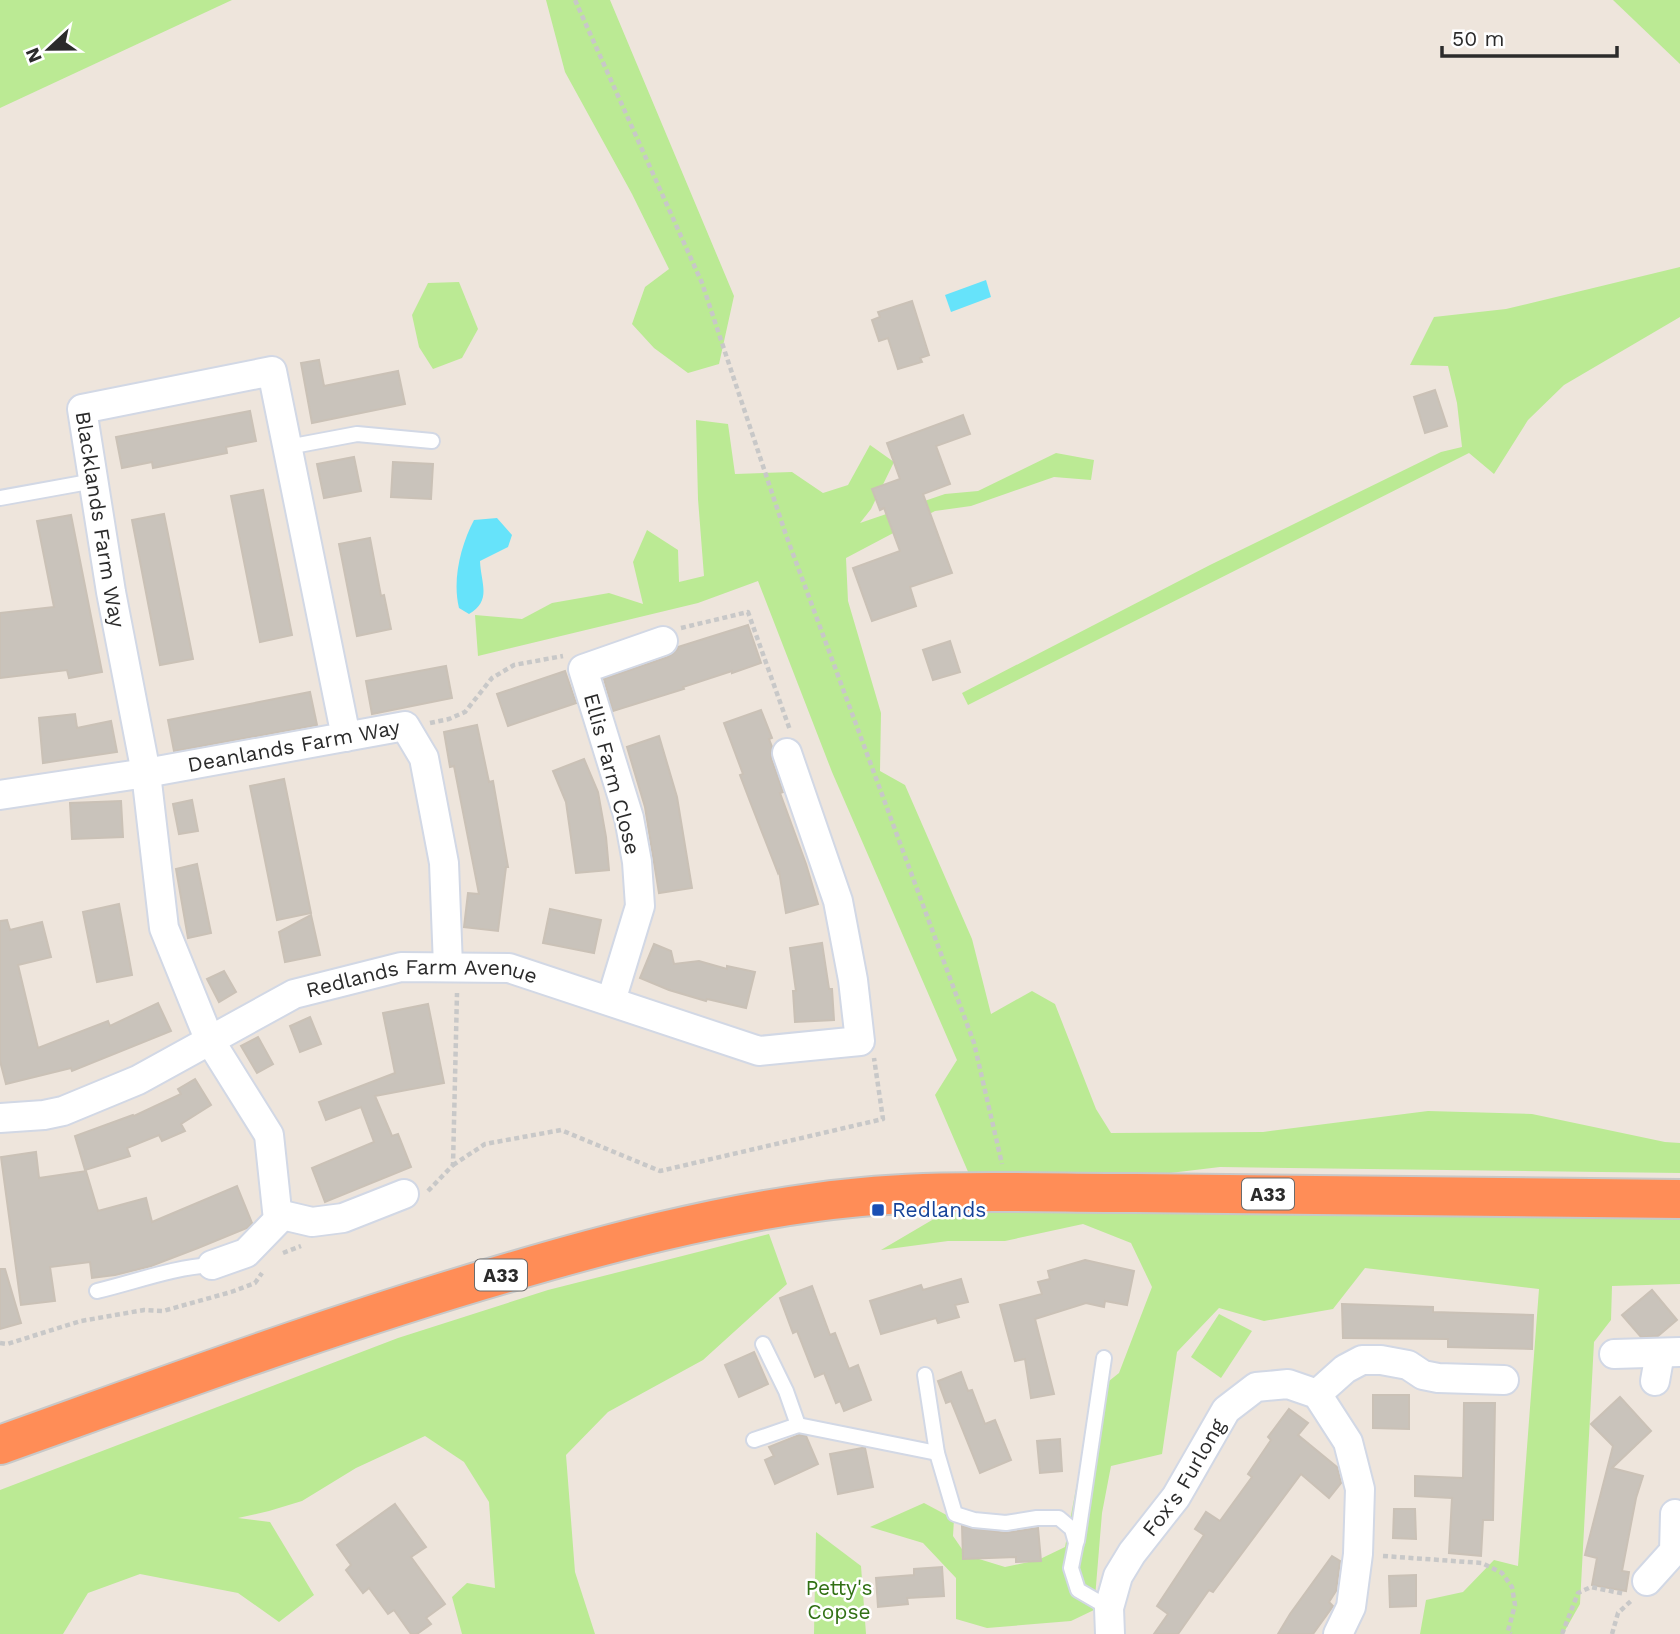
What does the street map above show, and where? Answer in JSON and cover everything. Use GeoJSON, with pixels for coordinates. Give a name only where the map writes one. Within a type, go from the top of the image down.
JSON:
{"type":"FeatureCollection","features":[{"type":"Feature","properties":{"kind":"highway","name":"A33"},"geometry":{"type":"LineString","coordinates":[[0,1445],[287,1342],[588,1249],[683,1225],[766,1209],[904,1194],[1009,1192],[1680,1199]]}},
{"type":"Feature","properties":{"kind":"street","name":"Blacklands Farm Way"},"geometry":{"type":"LineString","coordinates":[[278,1214],[269,1135],[209,1040],[164,928],[146,773],[111,592],[82,409],[272,371],[346,737]]}},
{"type":"Feature","properties":{"kind":"street","name":"Ellis Farm Close"},"geometry":{"type":"LineString","coordinates":[[611,1001],[640,906],[637,862],[629,818],[583,668],[663,641]]}},
{"type":"Feature","properties":{"kind":"street","name":"Deanlands Farm Way"},"geometry":{"type":"LineString","coordinates":[[146,773],[405,726],[424,758],[444,863],[448,966]]}},
{"type":"Feature","properties":{"kind":"street"},"geometry":{"type":"LineString","coordinates":[[787,753],[838,901],[867,1048]]}},
{"type":"Feature","properties":{"kind":"street"},"geometry":{"type":"LineString","coordinates":[[0,795],[146,773]]}},
{"type":"Feature","properties":{"kind":"street","name":"Redlands Farm Avenue"},"geometry":{"type":"LineString","coordinates":[[0,1118],[62,1111],[138,1080],[294,994],[401,967],[509,968],[759,1051],[867,1048]]}},
{"type":"Feature","properties":{"kind":"street"},"geometry":{"type":"LineString","coordinates":[[212,1265],[246,1252],[278,1220],[278,1214],[312,1222],[343,1218],[404,1194]]}},
{"type":"Feature","properties":{"kind":"street"},"geometry":{"type":"LineString","coordinates":[[1614,1354],[1670,1353],[1655,1381]]}},
{"type":"Feature","properties":{"kind":"street"},"geometry":{"type":"LineString","coordinates":[[1338,1634],[1351,1607],[1358,1554],[1360,1489],[1348,1442],[1317,1394],[1345,1369],[1362,1360],[1408,1365],[1423,1375],[1438,1378],[1504,1380]]}},
{"type":"Feature","properties":{"kind":"street","name":"Fox's Furlong"},"geometry":{"type":"LineString","coordinates":[[1109,1621],[1118,1576],[1132,1553],[1176,1497],[1226,1410],[1256,1387],[1288,1384],[1317,1394]]}},
{"type":"Feature","properties":{"kind":"street"},"geometry":{"type":"LineString","coordinates":[[1647,1581],[1677,1552],[1675,1514]]}},
{"type":"Feature","properties":{"kind":"lane"},"geometry":{"type":"LineString","coordinates":[[288,447],[357,434],[432,441]]}},
{"type":"Feature","properties":{"kind":"lane"},"geometry":{"type":"LineString","coordinates":[[0,498],[94,481]]}},
{"type":"Feature","properties":{"kind":"lane"},"geometry":{"type":"LineString","coordinates":[[97,1291],[143,1281],[190,1266],[212,1265]]}},
{"type":"Feature","properties":{"kind":"lane"},"geometry":{"type":"LineString","coordinates":[[763,1344],[786,1391],[798,1425]]}},
{"type":"Feature","properties":{"kind":"lane"},"geometry":{"type":"LineString","coordinates":[[1104,1358],[1070,1568],[1078,1590],[1109,1621]]}},
{"type":"Feature","properties":{"kind":"lane"},"geometry":{"type":"LineString","coordinates":[[925,1375],[937,1453],[955,1514],[974,1520],[1006,1523],[1059,1517],[1072,1529],[1076,1542]]}},
{"type":"Feature","properties":{"kind":"lane"},"geometry":{"type":"LineString","coordinates":[[754,1440],[798,1425],[937,1453]]}},
{"type":"Feature","properties":{"kind":"path"},"geometry":{"type":"LineString","coordinates":[[575,0],[702,283],[786,534],[974,1043],[1009,1192]]}},
{"type":"Feature","properties":{"kind":"path"},"geometry":{"type":"LineString","coordinates":[[405,726],[449,719],[465,712],[492,677],[514,665],[539,661]]}},
{"type":"Feature","properties":{"kind":"path"},"geometry":{"type":"LineString","coordinates":[[453,1165],[485,1144],[561,1130],[660,1171],[883,1119],[867,1048]]}},
{"type":"Feature","properties":{"kind":"path"},"geometry":{"type":"LineString","coordinates":[[1358,1554],[1482,1563],[1502,1573],[1512,1587],[1515,1605],[1508,1631],[1510,1634]]}},
{"type":"Feature","properties":{"kind":"path"},"geometry":{"type":"LineString","coordinates":[[1562,1634],[1578,1593],[1591,1587],[1636,1597],[1618,1613],[1612,1634]]}},
{"type":"Feature","properties":{"kind":"green space"},"geometry":{"type":"Polygon","coordinates":[[[0,0],[232,0],[0,108],[0,0]]]}},
{"type":"Feature","properties":{"kind":"green space"},"geometry":{"type":"Polygon","coordinates":[[[546,0],[610,0],[734,296],[719,364],[688,373],[654,348],[632,324],[645,287],[669,269],[632,194],[565,72],[546,0]]]}},
{"type":"Feature","properties":{"kind":"green space"},"geometry":{"type":"Polygon","coordinates":[[[1613,0],[1680,0],[1680,64],[1613,0]]]}},
{"type":"Feature","properties":{"kind":"green space"},"geometry":{"type":"Polygon","coordinates":[[[1680,267],[1680,317],[1564,385],[1528,420],[1494,474],[1469,453],[968,705],[962,693],[1210,565],[1441,452],[1462,447],[1457,403],[1448,366],[1410,365],[1434,317],[1506,309],[1680,267]]]}},
{"type":"Feature","properties":{"kind":"green space"},"geometry":{"type":"Polygon","coordinates":[[[459,282],[478,329],[462,358],[433,369],[419,347],[412,315],[428,283],[459,282]]]}},
{"type":"Feature","properties":{"kind":"green space"},"geometry":{"type":"Polygon","coordinates":[[[696,420],[728,424],[735,474],[792,472],[823,493],[848,485],[870,445],[894,462],[871,509],[860,523],[945,494],[978,491],[1056,453],[1094,460],[1091,480],[1054,477],[971,506],[935,511],[846,558],[848,601],[881,713],[880,771],[905,785],[972,939],[991,1014],[1032,991],[1055,1004],[1096,1109],[1111,1133],[1263,1132],[1428,1111],[1532,1114],[1680,1143],[1680,1173],[1220,1167],[1103,1181],[969,1174],[935,1095],[957,1060],[832,772],[758,581],[698,603],[478,656],[475,615],[522,619],[552,603],[609,593],[643,604],[633,562],[647,530],[678,550],[679,582],[704,576],[696,420]]]}},
{"type":"Feature","properties":{"kind":"green space"},"geometry":{"type":"Polygon","coordinates":[[[961,1203],[1680,1212],[1680,1284],[1612,1286],[1611,1320],[1594,1342],[1580,1604],[1563,1634],[1420,1634],[1426,1600],[1463,1592],[1494,1560],[1518,1566],[1539,1289],[1365,1268],[1333,1309],[1264,1321],[1219,1308],[1177,1352],[1162,1454],[1111,1466],[1102,1513],[1094,1610],[1071,1621],[987,1628],[956,1619],[956,1578],[923,1543],[870,1527],[924,1503],[954,1519],[953,1536],[966,1555],[1005,1567],[1038,1560],[1065,1547],[1094,1393],[1119,1373],[1152,1287],[1131,1243],[1083,1224],[1005,1241],[948,1241],[881,1250],[961,1203]]]}},
{"type":"Feature","properties":{"kind":"green space"},"geometry":{"type":"Polygon","coordinates":[[[769,1234],[787,1284],[703,1360],[608,1412],[566,1455],[575,1572],[595,1634],[462,1634],[452,1597],[467,1583],[495,1588],[489,1502],[464,1462],[425,1436],[356,1468],[302,1501],[238,1518],[270,1522],[314,1595],[279,1622],[238,1593],[140,1574],[88,1593],[63,1634],[0,1634],[0,1490],[398,1338],[548,1290],[769,1234]]]}},
{"type":"Feature","properties":{"kind":"green space"},"geometry":{"type":"Polygon","coordinates":[[[1219,1314],[1252,1331],[1221,1378],[1191,1357],[1219,1314]]]}},
{"type":"Feature","properties":{"kind":"green space","name":"Petty's Copse"},"geometry":{"type":"Polygon","coordinates":[[[816,1532],[861,1566],[866,1634],[814,1634],[816,1532]]]}},
{"type":"Feature","properties":{"kind":"water"},"geometry":{"type":"Polygon","coordinates":[[[986,280],[991,297],[951,312],[945,295],[986,280]]]}},
{"type":"Feature","properties":{"kind":"water"},"geometry":{"type":"Polygon","coordinates":[[[497,518],[512,535],[508,547],[480,561],[483,597],[481,603],[469,614],[459,608],[457,597],[457,574],[465,540],[474,520],[497,518]]]}},
{"type":"Feature","properties":{"kind":"building"},"geometry":{"type":"Polygon","coordinates":[[[912,301],[929,355],[920,358],[922,362],[898,369],[888,338],[879,341],[872,320],[880,317],[878,312],[912,301]]]}},
{"type":"Feature","properties":{"kind":"building"},"geometry":{"type":"Polygon","coordinates":[[[319,360],[324,386],[398,371],[405,404],[312,423],[301,363],[319,360]]]}},
{"type":"Feature","properties":{"kind":"building"},"geometry":{"type":"Polygon","coordinates":[[[1435,390],[1447,426],[1425,433],[1414,397],[1435,390]]]}},
{"type":"Feature","properties":{"kind":"building"},"geometry":{"type":"Polygon","coordinates":[[[250,411],[256,441],[226,447],[227,453],[153,468],[152,462],[122,468],[116,437],[250,411]]]}},
{"type":"Feature","properties":{"kind":"building"},"geometry":{"type":"Polygon","coordinates":[[[963,415],[970,434],[936,446],[950,484],[923,494],[952,573],[910,587],[916,606],[872,621],[853,568],[900,551],[884,508],[880,510],[872,489],[900,479],[887,443],[963,415]]]}},
{"type":"Feature","properties":{"kind":"building"},"geometry":{"type":"Polygon","coordinates":[[[354,457],[361,491],[324,498],[317,464],[354,457]]]}},
{"type":"Feature","properties":{"kind":"building"},"geometry":{"type":"Polygon","coordinates":[[[393,462],[433,464],[431,499],[391,497],[393,462]]]}},
{"type":"Feature","properties":{"kind":"building"},"geometry":{"type":"Polygon","coordinates":[[[263,490],[292,635],[260,642],[231,496],[263,490]]]}},
{"type":"Feature","properties":{"kind":"building"},"geometry":{"type":"Polygon","coordinates":[[[164,514],[193,659],[160,665],[132,520],[164,514]]]}},
{"type":"Feature","properties":{"kind":"building"},"geometry":{"type":"Polygon","coordinates":[[[71,515],[102,672],[69,678],[67,670],[0,678],[0,613],[54,607],[37,521],[71,515]]]}},
{"type":"Feature","properties":{"kind":"building"},"geometry":{"type":"Polygon","coordinates":[[[370,538],[381,596],[384,595],[391,629],[357,636],[339,544],[370,538]]]}},
{"type":"Feature","properties":{"kind":"building"},"geometry":{"type":"Polygon","coordinates":[[[748,625],[761,663],[613,711],[604,679],[668,657],[678,647],[748,625]]]}},
{"type":"Feature","properties":{"kind":"building"},"geometry":{"type":"Polygon","coordinates":[[[950,641],[960,672],[933,680],[923,650],[950,641]]]}},
{"type":"Feature","properties":{"kind":"building"},"geometry":{"type":"Polygon","coordinates":[[[446,666],[452,698],[372,714],[366,681],[446,666]]]}},
{"type":"Feature","properties":{"kind":"building"},"geometry":{"type":"Polygon","coordinates":[[[565,671],[576,703],[508,726],[497,694],[565,671]]]}},
{"type":"Feature","properties":{"kind":"building"},"geometry":{"type":"Polygon","coordinates":[[[310,692],[317,725],[174,751],[168,720],[310,692]]]}},
{"type":"Feature","properties":{"kind":"building"},"geometry":{"type":"Polygon","coordinates":[[[761,710],[772,738],[769,739],[772,747],[771,758],[783,792],[780,793],[818,904],[786,913],[779,871],[778,873],[740,775],[743,774],[724,723],[761,710]]]}},
{"type":"Feature","properties":{"kind":"building"},"geometry":{"type":"Polygon","coordinates":[[[75,714],[77,728],[111,721],[117,752],[43,763],[39,718],[75,714]]]}},
{"type":"Feature","properties":{"kind":"building"},"geometry":{"type":"Polygon","coordinates":[[[477,725],[489,782],[493,781],[508,867],[498,931],[464,927],[468,893],[479,894],[454,766],[450,767],[444,732],[477,725]]]}},
{"type":"Feature","properties":{"kind":"building"},"geometry":{"type":"Polygon","coordinates":[[[659,736],[677,797],[692,888],[659,893],[645,807],[627,747],[659,736]]]}},
{"type":"Feature","properties":{"kind":"building"},"geometry":{"type":"Polygon","coordinates":[[[584,759],[598,792],[609,870],[576,873],[566,802],[553,771],[584,759]]]}},
{"type":"Feature","properties":{"kind":"building"},"geometry":{"type":"Polygon","coordinates":[[[284,779],[311,913],[277,920],[250,786],[284,779]]]}},
{"type":"Feature","properties":{"kind":"building"},"geometry":{"type":"Polygon","coordinates":[[[192,800],[198,831],[179,834],[173,804],[192,800]]]}},
{"type":"Feature","properties":{"kind":"building"},"geometry":{"type":"Polygon","coordinates":[[[121,801],[123,837],[72,839],[70,803],[121,801]]]}},
{"type":"Feature","properties":{"kind":"building"},"geometry":{"type":"Polygon","coordinates":[[[197,864],[211,933],[188,938],[176,869],[197,864]]]}},
{"type":"Feature","properties":{"kind":"building"},"geometry":{"type":"Polygon","coordinates":[[[119,904],[132,975],[97,982],[83,912],[119,904]]]}},
{"type":"Feature","properties":{"kind":"building"},"geometry":{"type":"Polygon","coordinates":[[[550,909],[601,920],[594,953],[543,943],[550,909]]]}},
{"type":"Feature","properties":{"kind":"building"},"geometry":{"type":"Polygon","coordinates":[[[311,915],[320,955],[285,962],[279,932],[311,915]]]}},
{"type":"Feature","properties":{"kind":"building"},"geometry":{"type":"Polygon","coordinates":[[[7,920],[10,930],[42,922],[51,957],[18,965],[38,1048],[108,1021],[110,1026],[158,1003],[171,1031],[72,1071],[71,1068],[6,1084],[0,1061],[0,921],[7,920]]]}},
{"type":"Feature","properties":{"kind":"building"},"geometry":{"type":"Polygon","coordinates":[[[822,943],[829,989],[832,989],[834,1020],[795,1022],[793,991],[796,991],[790,948],[822,943]]]}},
{"type":"Feature","properties":{"kind":"building"},"geometry":{"type":"Polygon","coordinates":[[[654,944],[671,951],[674,964],[699,961],[727,969],[727,966],[755,972],[746,1008],[707,999],[706,1001],[640,978],[654,944]]]}},
{"type":"Feature","properties":{"kind":"building"},"geometry":{"type":"Polygon","coordinates":[[[224,971],[236,992],[219,1002],[207,979],[224,971]]]}},
{"type":"Feature","properties":{"kind":"building"},"geometry":{"type":"Polygon","coordinates":[[[428,1004],[444,1083],[375,1096],[392,1136],[398,1134],[411,1167],[325,1202],[312,1168],[374,1142],[361,1107],[326,1120],[319,1102],[395,1073],[383,1013],[428,1004]]]}},
{"type":"Feature","properties":{"kind":"building"},"geometry":{"type":"Polygon","coordinates":[[[310,1017],[321,1044],[300,1052],[290,1026],[310,1017]]]}},
{"type":"Feature","properties":{"kind":"building"},"geometry":{"type":"Polygon","coordinates":[[[258,1037],[273,1064],[257,1073],[241,1046],[258,1037]]]}},
{"type":"Feature","properties":{"kind":"building"},"geometry":{"type":"Polygon","coordinates":[[[195,1079],[211,1105],[181,1124],[185,1131],[162,1141],[159,1135],[127,1148],[130,1156],[85,1170],[75,1136],[134,1116],[181,1094],[178,1089],[195,1079]]]}},
{"type":"Feature","properties":{"kind":"building"},"geometry":{"type":"Polygon","coordinates":[[[36,1152],[39,1178],[86,1171],[98,1211],[146,1198],[152,1222],[237,1186],[252,1223],[247,1228],[151,1266],[115,1275],[92,1278],[90,1262],[50,1267],[55,1301],[21,1305],[1,1157],[36,1152]]]}},
{"type":"Feature","properties":{"kind":"building"},"geometry":{"type":"Polygon","coordinates":[[[1085,1260],[1134,1271],[1127,1305],[1105,1301],[1104,1307],[1086,1303],[1035,1319],[1054,1394],[1031,1398],[1025,1359],[1015,1361],[1000,1305],[1042,1294],[1038,1282],[1050,1279],[1048,1271],[1085,1260]]]}},
{"type":"Feature","properties":{"kind":"building"},"geometry":{"type":"Polygon","coordinates":[[[0,1269],[5,1269],[21,1323],[0,1329],[0,1269]]]}},
{"type":"Feature","properties":{"kind":"building"},"geometry":{"type":"Polygon","coordinates":[[[961,1279],[968,1302],[955,1305],[959,1317],[938,1323],[936,1318],[881,1334],[870,1301],[921,1285],[923,1290],[961,1279]]]}},
{"type":"Feature","properties":{"kind":"building"},"geometry":{"type":"Polygon","coordinates":[[[812,1286],[830,1335],[835,1333],[849,1369],[858,1365],[871,1400],[844,1411],[840,1401],[836,1403],[824,1373],[815,1377],[797,1331],[793,1333],[780,1298],[812,1286]]]}},
{"type":"Feature","properties":{"kind":"building"},"geometry":{"type":"Polygon","coordinates":[[[1652,1290],[1677,1320],[1658,1336],[1641,1337],[1622,1315],[1652,1290]]]}},
{"type":"Feature","properties":{"kind":"building"},"geometry":{"type":"Polygon","coordinates":[[[1342,1304],[1433,1307],[1433,1312],[1533,1315],[1532,1349],[1448,1347],[1448,1339],[1343,1338],[1342,1304]]]}},
{"type":"Feature","properties":{"kind":"building"},"geometry":{"type":"Polygon","coordinates":[[[754,1352],[768,1384],[739,1397],[725,1365],[754,1352]]]}},
{"type":"Feature","properties":{"kind":"building"},"geometry":{"type":"Polygon","coordinates":[[[961,1372],[968,1391],[972,1390],[985,1424],[995,1420],[1011,1460],[980,1473],[951,1401],[946,1403],[938,1381],[961,1372]]]}},
{"type":"Feature","properties":{"kind":"building"},"geometry":{"type":"Polygon","coordinates":[[[1373,1395],[1409,1395],[1409,1429],[1373,1428],[1373,1395]]]}},
{"type":"Feature","properties":{"kind":"building"},"geometry":{"type":"Polygon","coordinates":[[[1620,1397],[1651,1431],[1612,1468],[1643,1476],[1622,1571],[1629,1572],[1626,1591],[1592,1585],[1597,1558],[1585,1555],[1613,1446],[1591,1424],[1620,1397]]]}},
{"type":"Feature","properties":{"kind":"building"},"geometry":{"type":"Polygon","coordinates":[[[1464,1403],[1495,1403],[1493,1520],[1483,1520],[1481,1556],[1449,1553],[1452,1498],[1415,1496],[1415,1476],[1463,1478],[1464,1403]]]}},
{"type":"Feature","properties":{"kind":"building"},"geometry":{"type":"Polygon","coordinates":[[[1289,1409],[1308,1423],[1298,1435],[1337,1467],[1341,1483],[1329,1498],[1301,1474],[1213,1592],[1209,1590],[1178,1634],[1154,1634],[1168,1614],[1157,1606],[1204,1535],[1195,1529],[1206,1512],[1220,1521],[1252,1477],[1248,1474],[1271,1440],[1268,1437],[1289,1409]]]}},
{"type":"Feature","properties":{"kind":"building"},"geometry":{"type":"Polygon","coordinates":[[[799,1435],[806,1436],[818,1464],[775,1484],[765,1460],[774,1456],[769,1447],[799,1435]]]}},
{"type":"Feature","properties":{"kind":"building"},"geometry":{"type":"Polygon","coordinates":[[[1060,1439],[1062,1471],[1040,1473],[1037,1441],[1060,1439]]]}},
{"type":"Feature","properties":{"kind":"building"},"geometry":{"type":"Polygon","coordinates":[[[865,1448],[873,1487],[838,1494],[830,1454],[865,1448]]]}},
{"type":"Feature","properties":{"kind":"building"},"geometry":{"type":"Polygon","coordinates":[[[395,1504],[426,1547],[411,1557],[445,1604],[426,1618],[431,1624],[417,1634],[411,1634],[394,1610],[388,1614],[369,1588],[363,1593],[346,1570],[351,1565],[337,1545],[395,1504]]]}},
{"type":"Feature","properties":{"kind":"building"},"geometry":{"type":"Polygon","coordinates":[[[1394,1509],[1415,1509],[1416,1539],[1393,1538],[1394,1509]]]}},
{"type":"Feature","properties":{"kind":"building"},"geometry":{"type":"Polygon","coordinates":[[[962,1526],[1005,1533],[1038,1528],[1041,1561],[1016,1562],[1016,1557],[963,1559],[962,1526]]]}},
{"type":"Feature","properties":{"kind":"building"},"geometry":{"type":"Polygon","coordinates":[[[1332,1556],[1340,1561],[1336,1591],[1329,1602],[1333,1606],[1313,1634],[1278,1634],[1290,1614],[1332,1556]]]}},
{"type":"Feature","properties":{"kind":"building"},"geometry":{"type":"Polygon","coordinates":[[[942,1567],[944,1596],[907,1598],[908,1604],[878,1607],[876,1578],[914,1575],[914,1569],[942,1567]]]}},
{"type":"Feature","properties":{"kind":"building"},"geometry":{"type":"Polygon","coordinates":[[[1416,1575],[1416,1606],[1390,1607],[1389,1576],[1416,1575]]]}},
{"type":"Feature","properties":{"kind":"place","name":"Redlands"},"geometry":{"type":"Point","coordinates":[878,1210]}}]}
